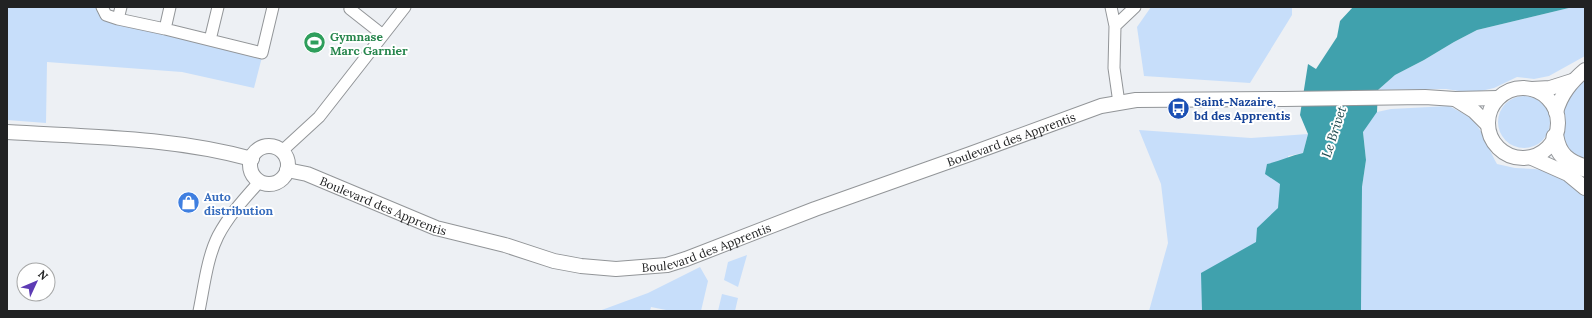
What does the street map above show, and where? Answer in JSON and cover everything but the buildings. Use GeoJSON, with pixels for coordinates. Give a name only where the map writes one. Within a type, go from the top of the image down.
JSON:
{"type":"FeatureCollection","features":[{"type":"Feature","properties":{"kind":"highway"},"geometry":{"type":"LineString","coordinates":[[1555,137],[1557,148],[1563,157],[1585,168]]}},
{"type":"Feature","properties":{"kind":"main road"},"geometry":{"type":"LineString","coordinates":[[1556,112],[1560,100],[1572,81],[1585,70]]}},
{"type":"Feature","properties":{"kind":"main road"},"geometry":{"type":"LineString","coordinates":[[1572,81],[1550,88],[1514,89],[1506,93],[1498,98],[1492,106],[1488,115],[1488,125],[1490,137],[1497,147],[1506,154],[1514,158],[1532,158],[1568,174],[1585,188]]}},
{"type":"Feature","properties":{"kind":"main road"},"geometry":{"type":"LineString","coordinates":[[1532,89],[1542,94],[1551,102],[1556,112],[1558,129],[1550,146],[1542,153],[1532,158]]}},
{"type":"Feature","properties":{"kind":"main road","name":"Boulevard des Apprentis"},"geometry":{"type":"LineString","coordinates":[[287,170],[307,174],[436,228],[505,244],[554,261],[581,266],[616,269],[639,268],[667,265],[686,259],[815,209],[1101,106],[1136,100],[1424,96],[1455,99],[1498,98]]}},
{"type":"Feature","properties":{"kind":"main road"},"geometry":{"type":"LineString","coordinates":[[1455,99],[1474,111],[1488,125]]}},
{"type":"Feature","properties":{"kind":"main road"},"geometry":{"type":"LineString","coordinates":[[7,132],[113,136],[186,144],[252,158]]}},
{"type":"Feature","properties":{"kind":"main road"},"geometry":{"type":"LineString","coordinates":[[265,146],[277,148],[282,151],[287,160],[287,170],[281,179],[271,183],[260,181],[252,171],[252,158],[255,153],[265,146]]}},
{"type":"Feature","properties":{"kind":"street"},"geometry":{"type":"LineString","coordinates":[[102,7],[106,14],[118,19],[262,53],[272,7]]}},
{"type":"Feature","properties":{"kind":"street"},"geometry":{"type":"LineString","coordinates":[[118,19],[121,7]]}},
{"type":"Feature","properties":{"kind":"street"},"geometry":{"type":"LineString","coordinates":[[165,29],[170,7]]}},
{"type":"Feature","properties":{"kind":"street"},"geometry":{"type":"LineString","coordinates":[[210,40],[218,7]]}},
{"type":"Feature","properties":{"kind":"street"},"geometry":{"type":"LineString","coordinates":[[351,7],[350,9],[383,35]]}},
{"type":"Feature","properties":{"kind":"street"},"geometry":{"type":"LineString","coordinates":[[282,151],[319,117],[405,7]]}},
{"type":"Feature","properties":{"kind":"street"},"geometry":{"type":"LineString","coordinates":[[1111,7],[1114,26],[1114,68],[1120,103]]}},
{"type":"Feature","properties":{"kind":"street"},"geometry":{"type":"LineString","coordinates":[[1114,26],[1135,7]]}},
{"type":"Feature","properties":{"kind":"street"},"geometry":{"type":"LineString","coordinates":[[199,311],[210,258],[218,236],[230,217],[260,181]]}},
{"type":"Feature","properties":{"kind":"shaded area"},"geometry":{"type":"Polygon","coordinates":[[[7,7],[99,7],[104,16],[262,57],[254,88],[182,72],[47,62],[46,123],[7,120],[7,7]]]}},
{"type":"Feature","properties":{"kind":"shaded area"},"geometry":{"type":"Polygon","coordinates":[[[1151,7],[1292,7],[1292,15],[1250,83],[1144,76],[1137,27],[1151,7]]]}},
{"type":"Feature","properties":{"kind":"shaded area"},"geometry":{"type":"Polygon","coordinates":[[[1573,7],[1585,7],[1585,56],[1549,76],[1534,79],[1517,77],[1494,88],[1472,93],[1446,89],[1378,90],[1395,75],[1477,30],[1573,7]]]}},
{"type":"Feature","properties":{"kind":"shaded area"},"geometry":{"type":"Polygon","coordinates":[[[1585,79],[1585,158],[1572,152],[1565,143],[1562,131],[1562,110],[1568,96],[1585,79]]]}},
{"type":"Feature","properties":{"kind":"shaded area"},"geometry":{"type":"Polygon","coordinates":[[[1519,96],[1529,96],[1543,103],[1550,117],[1550,127],[1543,141],[1529,148],[1519,148],[1509,144],[1502,137],[1498,127],[1498,117],[1502,107],[1509,100],[1519,96]]]}},
{"type":"Feature","properties":{"kind":"shaded area"},"geometry":{"type":"Polygon","coordinates":[[[1449,106],[1467,115],[1473,120],[1481,132],[1497,164],[1515,168],[1535,169],[1558,173],[1585,196],[1585,311],[1361,311],[1362,187],[1366,160],[1363,131],[1377,112],[1391,109],[1449,106]]]}},
{"type":"Feature","properties":{"kind":"shaded area"},"geometry":{"type":"Polygon","coordinates":[[[1139,130],[1251,138],[1308,134],[1303,153],[1288,156],[1301,311],[1149,311],[1168,243],[1161,184],[1139,130]]]}},
{"type":"Feature","properties":{"kind":"shaded area"},"geometry":{"type":"Polygon","coordinates":[[[747,255],[738,287],[724,280],[728,262],[747,255]]]}},
{"type":"Feature","properties":{"kind":"shaded area"},"geometry":{"type":"Polygon","coordinates":[[[700,267],[708,281],[701,311],[671,311],[651,307],[650,311],[599,311],[648,293],[700,267]]]}},
{"type":"Feature","properties":{"kind":"shaded area"},"geometry":{"type":"Polygon","coordinates":[[[722,294],[738,298],[735,311],[718,311],[722,294]]]}},
{"type":"Feature","properties":{"kind":"water","name":"Le Brivet"},"geometry":{"type":"Polygon","coordinates":[[[1353,7],[1573,7],[1477,30],[1395,75],[1378,90],[1377,112],[1363,132],[1366,160],[1362,187],[1361,311],[1202,311],[1201,273],[1256,242],[1257,228],[1278,208],[1280,184],[1265,174],[1267,164],[1303,153],[1308,134],[1300,115],[1308,64],[1316,69],[1337,37],[1340,21],[1353,7]]]}},
{"type":"Feature","properties":{"kind":"place","name":"Gymnase Marc Garnier"},"geometry":{"type":"Point","coordinates":[315,43]}},
{"type":"Feature","properties":{"kind":"place","name":"Saint-Nazaire, bd des Apprentis"},"geometry":{"type":"Point","coordinates":[1178,108]}},
{"type":"Feature","properties":{"kind":"place","name":"Auto distribution"},"geometry":{"type":"Point","coordinates":[188,203]}}]}
